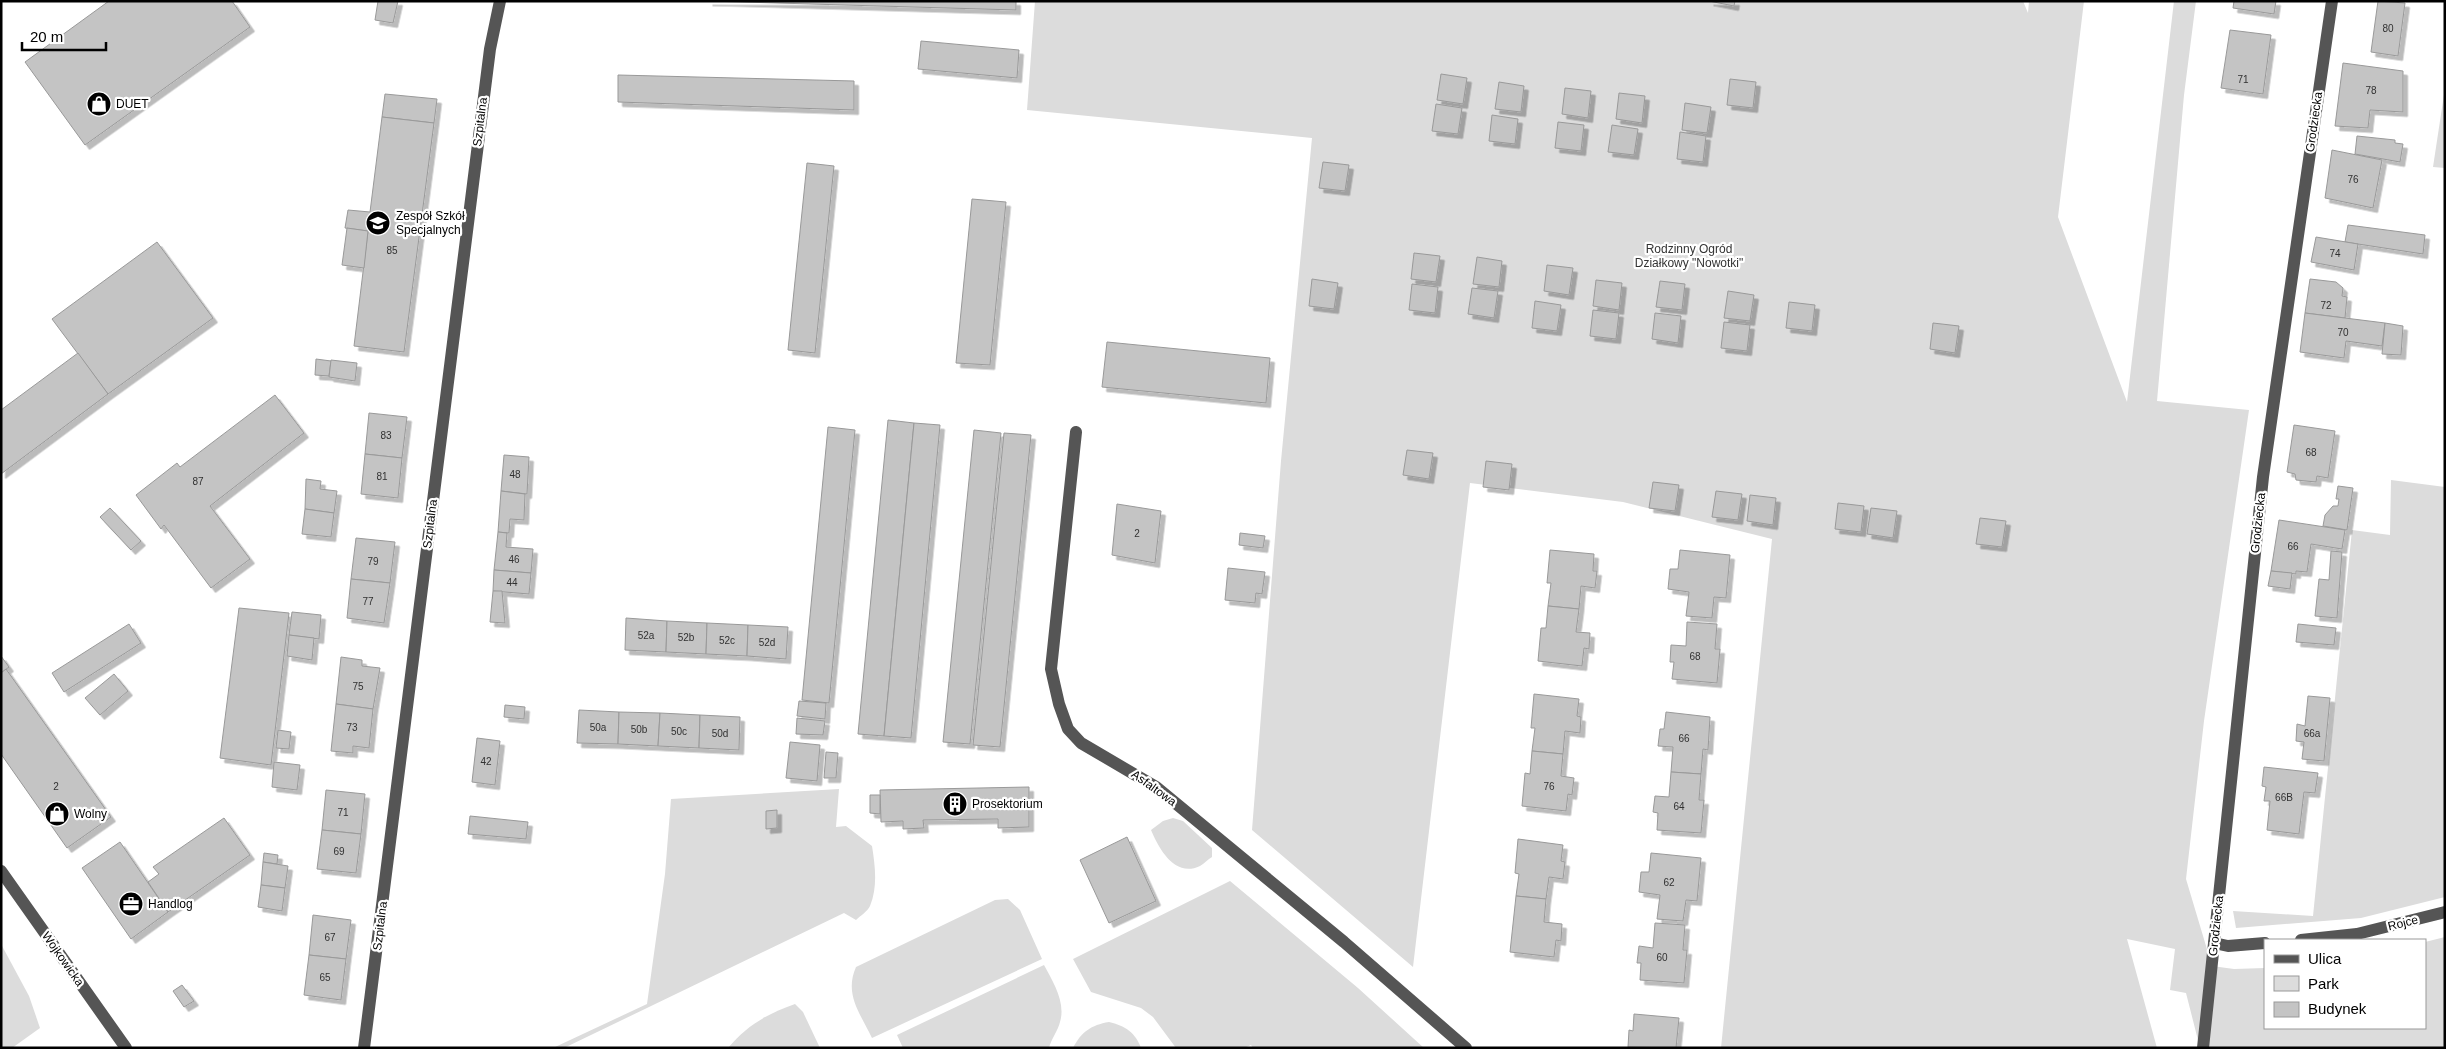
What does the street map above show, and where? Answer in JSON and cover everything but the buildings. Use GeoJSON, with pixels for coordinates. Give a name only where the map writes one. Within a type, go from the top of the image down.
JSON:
{"type":"FeatureCollection","features":[{"type":"Feature","properties":{"kind":"street","name":"Szpitalna"},"geometry":{"type":"LineString","coordinates":[[364,1048],[490,49],[500,1]]}},
{"type":"Feature","properties":{"kind":"street","name":"Grodziecka"},"geometry":{"type":"LineString","coordinates":[[2203,1048],[2262,477],[2332,1]]}},
{"type":"Feature","properties":{"kind":"street","name":"Asfaltowa"},"geometry":{"type":"LineString","coordinates":[[1076,432],[1051,669],[1059,704],[1068,729],[1081,742],[1156,787],[1344,942],[1466,1048]]}},
{"type":"Feature","properties":{"kind":"street","name":"Wojkowicka"},"geometry":{"type":"LineString","coordinates":[[1,870],[126,1048]]}},
{"type":"Feature","properties":{"kind":"street","name":"Rojce"},"geometry":{"type":"LineString","coordinates":[[2310,939],[2357,934],[2445,912]]}},
{"type":"Feature","properties":{"kind":"street"},"geometry":{"type":"LineString","coordinates":[[2214,943],[2228,946],[2264,943]]}},
{"type":"Feature","properties":{"kind":"green space","name":"Rodzinny Ogród Działkowy \"Nowotki\""},"geometry":{"type":"Polygon","coordinates":[[[1035,1],[2023,1],[2028,13],[2029,1],[2084,1],[2058,217],[2127,402],[2174,1],[2196,1],[2184,95],[2157,401],[2249,410],[2204,721],[2186,879],[2212,966],[2234,969],[2264,968],[2264,1029],[2426,1029],[2426,942],[2445,937],[2445,1048],[2200,1048],[2186,993],[2170,990],[2175,949],[2127,939],[2157,1048],[1721,1048],[1772,539],[1623,502],[1470,483],[1413,967],[1252,830],[1281,461],[1312,138],[1027,110],[1035,1]]]}},
{"type":"Feature","properties":{"kind":"green space"},"geometry":{"type":"Polygon","coordinates":[[[2445,88],[2445,168],[2433,167],[2445,88]]]}},
{"type":"Feature","properties":{"kind":"green space"},"geometry":{"type":"Polygon","coordinates":[[[2391,480],[2445,487],[2445,897],[2361,918],[2236,928],[2233,911],[2313,916],[2352,530],[2390,535],[2391,480]]]}},
{"type":"Feature","properties":{"kind":"green space"},"geometry":{"type":"Polygon","coordinates":[[[839,789],[836,827],[846,826],[872,846],[875,884],[873,899],[866,912],[856,920],[844,913],[564,1048],[553,1048],[647,1004],[665,874],[671,799],[839,789]]]}},
{"type":"Feature","properties":{"kind":"green space"},"geometry":{"type":"Polygon","coordinates":[[[1173,818],[1183,821],[1212,848],[1212,857],[1200,866],[1191,869],[1183,868],[1169,860],[1163,853],[1151,830],[1163,821],[1173,818]]]}},
{"type":"Feature","properties":{"kind":"green space"},"geometry":{"type":"Polygon","coordinates":[[[1230,881],[1358,988],[1424,1048],[1253,1048],[1251,1045],[1244,1048],[1176,1048],[1153,1017],[1141,1008],[1091,992],[1073,959],[1230,881]]]}},
{"type":"Feature","properties":{"kind":"green space"},"geometry":{"type":"Polygon","coordinates":[[[1008,899],[1020,910],[1042,959],[872,1038],[858,1012],[853,995],[852,986],[856,967],[995,900],[1008,899]]]}},
{"type":"Feature","properties":{"kind":"green space"},"geometry":{"type":"Polygon","coordinates":[[[1,944],[29,996],[40,1028],[12,1048],[1,1048],[1,944]]]}},
{"type":"Feature","properties":{"kind":"green space"},"geometry":{"type":"Polygon","coordinates":[[[1044,965],[1058,992],[1061,1007],[1059,1025],[1049,1048],[903,1048],[897,1035],[1044,965]]]}},
{"type":"Feature","properties":{"kind":"green space"},"geometry":{"type":"Polygon","coordinates":[[[795,1004],[803,1012],[820,1048],[728,1048],[758,1021],[795,1004]]]}},
{"type":"Feature","properties":{"kind":"green space"},"geometry":{"type":"Polygon","coordinates":[[[1109,1022],[1129,1030],[1141,1048],[1073,1048],[1087,1030],[1109,1022]]]}},
{"type":"Feature","properties":{"kind":"place","name":"DUET"},"geometry":{"type":"Point","coordinates":[99,104]}},
{"type":"Feature","properties":{"kind":"place","name":"Zespół Szkół Specjalnych"},"geometry":{"type":"Point","coordinates":[378,223]}},
{"type":"Feature","properties":{"kind":"place","name":"Prosektorium"},"geometry":{"type":"Point","coordinates":[955,804]}},
{"type":"Feature","properties":{"kind":"place","name":"Wolny"},"geometry":{"type":"Point","coordinates":[57,814]}},
{"type":"Feature","properties":{"kind":"place","name":"Handlog"},"geometry":{"type":"Point","coordinates":[131,904]}}]}
